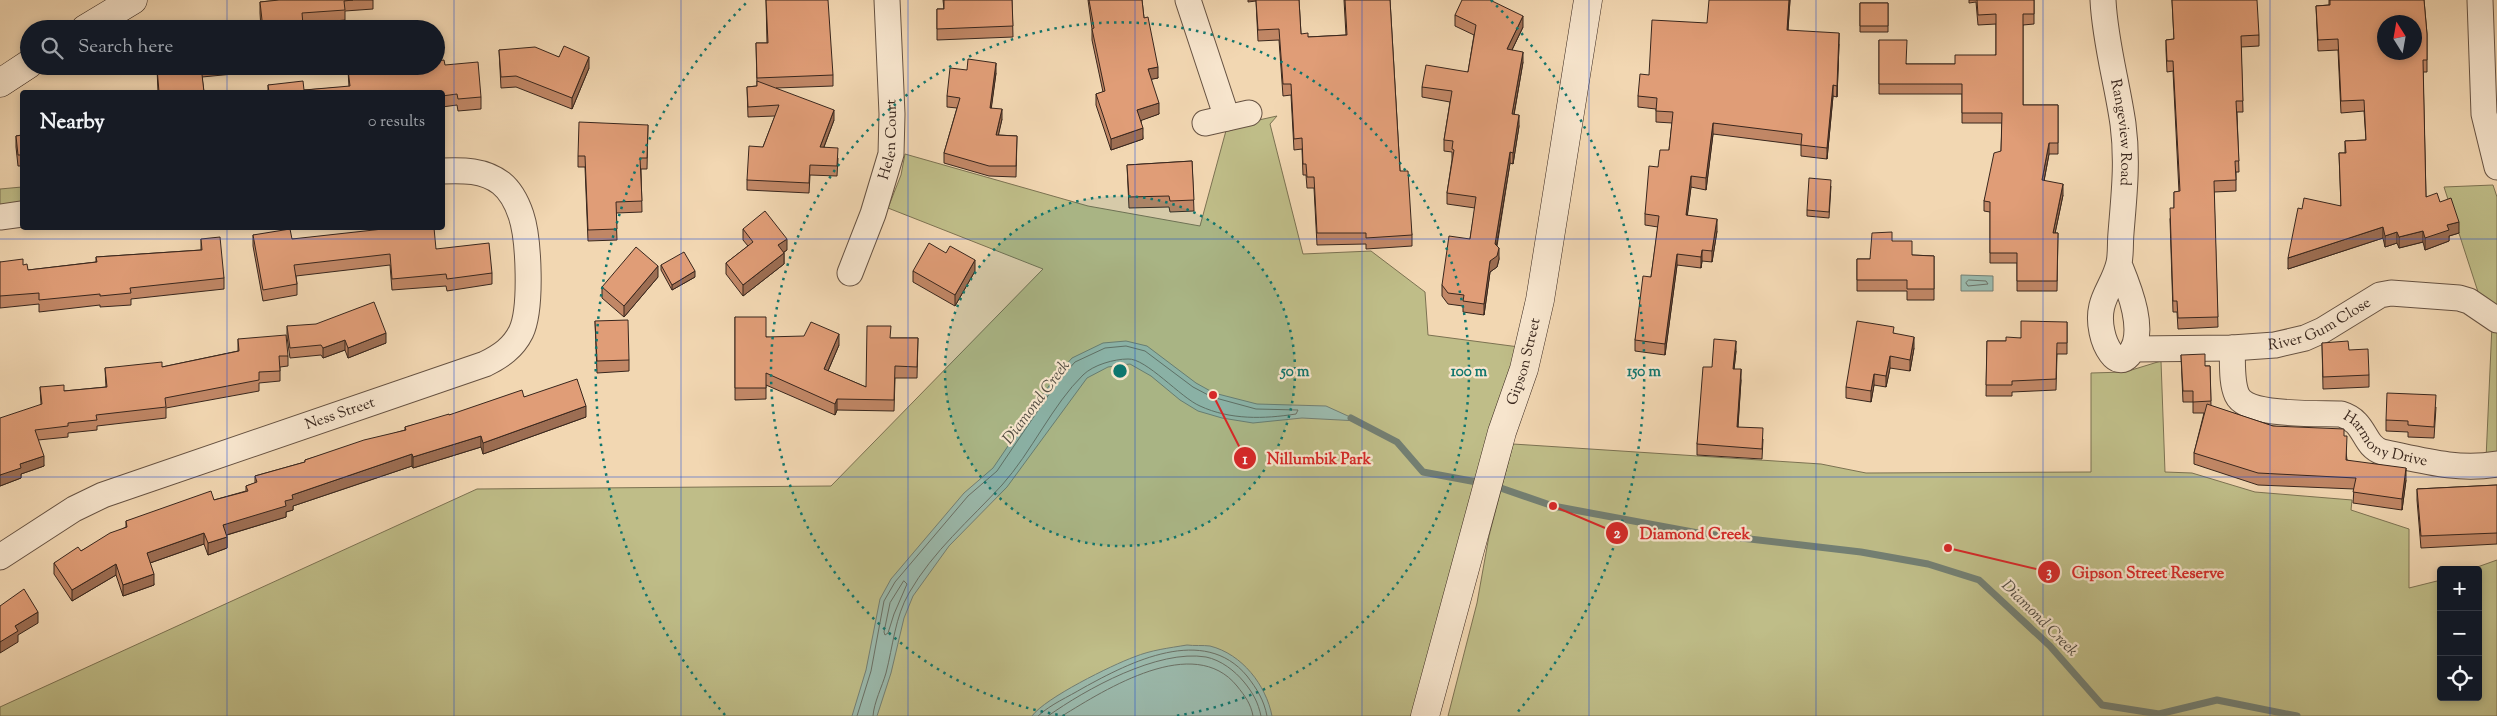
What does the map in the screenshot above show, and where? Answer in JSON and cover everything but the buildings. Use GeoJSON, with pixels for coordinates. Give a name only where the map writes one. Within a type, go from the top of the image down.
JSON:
{"type":"FeatureCollection","features":[{"type":"Feature","properties":{"kind":"street"},"geometry":{"type":"LineString","coordinates":[[100,20],[133,0]]}},
{"type":"Feature","properties":{"kind":"street","name":"Helen Court"},"geometry":{"type":"LineString","coordinates":[[850,273],[874,214],[891,154],[892,114],[887,0]]}},
{"type":"Feature","properties":{"kind":"street"},"geometry":{"type":"LineString","coordinates":[[1188,0],[1227,118]]}},
{"type":"Feature","properties":{"kind":"street","name":"Gipson Street"},"geometry":{"type":"LineString","coordinates":[[1426,716],[1502,432],[1524,369],[1540,300],[1588,0]]}},
{"type":"Feature","properties":{"kind":"street","name":"Rangeview Road"},"geometry":{"type":"LineString","coordinates":[[2103,0],[2105,27],[2125,148],[2126,187],[2119,264],[2102,303],[2102,331],[2109,351],[2117,359],[2126,358],[2133,349],[2136,333],[2134,306],[2119,264]]}},
{"type":"Feature","properties":{"kind":"street"},"geometry":{"type":"LineString","coordinates":[[2480,0],[2484,114],[2497,167]]}},
{"type":"Feature","properties":{"kind":"street"},"geometry":{"type":"LineString","coordinates":[[0,83],[20,70]]}},
{"type":"Feature","properties":{"kind":"street","name":"Ness Street"},"geometry":{"type":"LineString","coordinates":[[0,557],[74,509],[103,495],[485,364],[501,356],[514,344],[526,318],[526,255],[524,229],[518,206],[510,192],[491,177],[476,172],[445,172]]}},
{"type":"Feature","properties":{"kind":"street"},"geometry":{"type":"LineString","coordinates":[[0,217],[20,214]]}},
{"type":"Feature","properties":{"kind":"street","name":"River Gum Close"},"geometry":{"type":"LineString","coordinates":[[2133,349],[2232,348],[2275,345],[2305,338],[2340,321],[2374,298],[2390,293],[2459,298],[2469,301],[2497,320]]}},
{"type":"Feature","properties":{"kind":"street","name":"Harmony Drive"},"geometry":{"type":"LineString","coordinates":[[2232,348],[2236,393],[2242,402],[2268,411],[2341,414],[2349,416],[2360,425],[2372,447],[2382,452],[2452,467],[2473,468],[2497,464]]}},
{"type":"Feature","properties":{"kind":"shaded area"},"geometry":{"type":"Polygon","coordinates":[[[1277,116],[1270,124],[1303,254],[1371,251],[1425,292],[1428,335],[1519,347],[1411,716],[0,716],[0,707],[477,489],[831,486],[1043,269],[888,208],[901,175],[905,154],[1088,206],[1200,226],[1227,127],[1277,116]]]}},
{"type":"Feature","properties":{"kind":"shaded area"},"geometry":{"type":"Polygon","coordinates":[[[2493,185],[2497,197],[2497,312],[2479,295],[2444,187],[2493,185]]]}},
{"type":"Feature","properties":{"kind":"shaded area"},"geometry":{"type":"Polygon","coordinates":[[[20,187],[20,203],[0,205],[0,189],[20,187]]]}},
{"type":"Feature","properties":{"kind":"shaded area"},"geometry":{"type":"Polygon","coordinates":[[[2492,325],[2497,327],[2497,457],[2486,459],[2492,325]]]}},
{"type":"Feature","properties":{"kind":"shaded area"},"geometry":{"type":"Polygon","coordinates":[[[2161,361],[2165,472],[2192,473],[2255,492],[2352,500],[2351,510],[2409,529],[2409,588],[2437,581],[2437,701],[2482,701],[2482,566],[2480,566],[2497,560],[2497,716],[1448,716],[1477,603],[1489,536],[1513,444],[1821,464],[1866,473],[2091,472],[2091,373],[2125,372],[2161,361]]]}},
{"type":"Feature","properties":{"kind":"water"},"geometry":{"type":"Polygon","coordinates":[[[1961,275],[1993,276],[1993,291],[1961,291],[1961,275]]]}},
{"type":"Feature","properties":{"kind":"water"},"geometry":{"type":"Polygon","coordinates":[[[1126,341],[1147,346],[1196,383],[1214,393],[1257,404],[1326,406],[1359,421],[1302,418],[1253,423],[1222,418],[1198,411],[1180,400],[1151,376],[1130,364],[1108,367],[1087,378],[1007,487],[949,546],[913,596],[904,618],[891,673],[877,716],[852,716],[866,670],[880,599],[891,579],[964,493],[993,468],[1055,377],[1072,358],[1103,343],[1126,341]]]}},
{"type":"Feature","properties":{"kind":"water"},"geometry":{"type":"Polygon","coordinates":[[[1187,645],[1210,646],[1222,650],[1242,663],[1258,682],[1269,704],[1272,716],[1032,716],[1050,700],[1111,667],[1160,649],[1187,645]]]}},
{"type":"Feature","properties":{"kind":"waterway","name":"Diamond Creek"},"geometry":{"type":"LineString","coordinates":[[1351,418],[1397,442],[1423,472],[1482,483]]}},
{"type":"Feature","properties":{"kind":"waterway","name":"Diamond Creek"},"geometry":{"type":"LineString","coordinates":[[1492,485],[1553,506],[1698,533],[1861,552],[1928,564],[1979,580],[2050,646],[2102,705],[2159,714],[2217,700],[2297,716]]}},
{"type":"Feature","properties":{"kind":"place","name":"Nillumbik Park"},"geometry":{"type":"Point","coordinates":[1213,395]}},
{"type":"Feature","properties":{"kind":"place","name":"Diamond Creek"},"geometry":{"type":"Point","coordinates":[1553,506]}},
{"type":"Feature","properties":{"kind":"place","name":"Gipson Street Reserve"},"geometry":{"type":"Point","coordinates":[1948,548]}}]}
